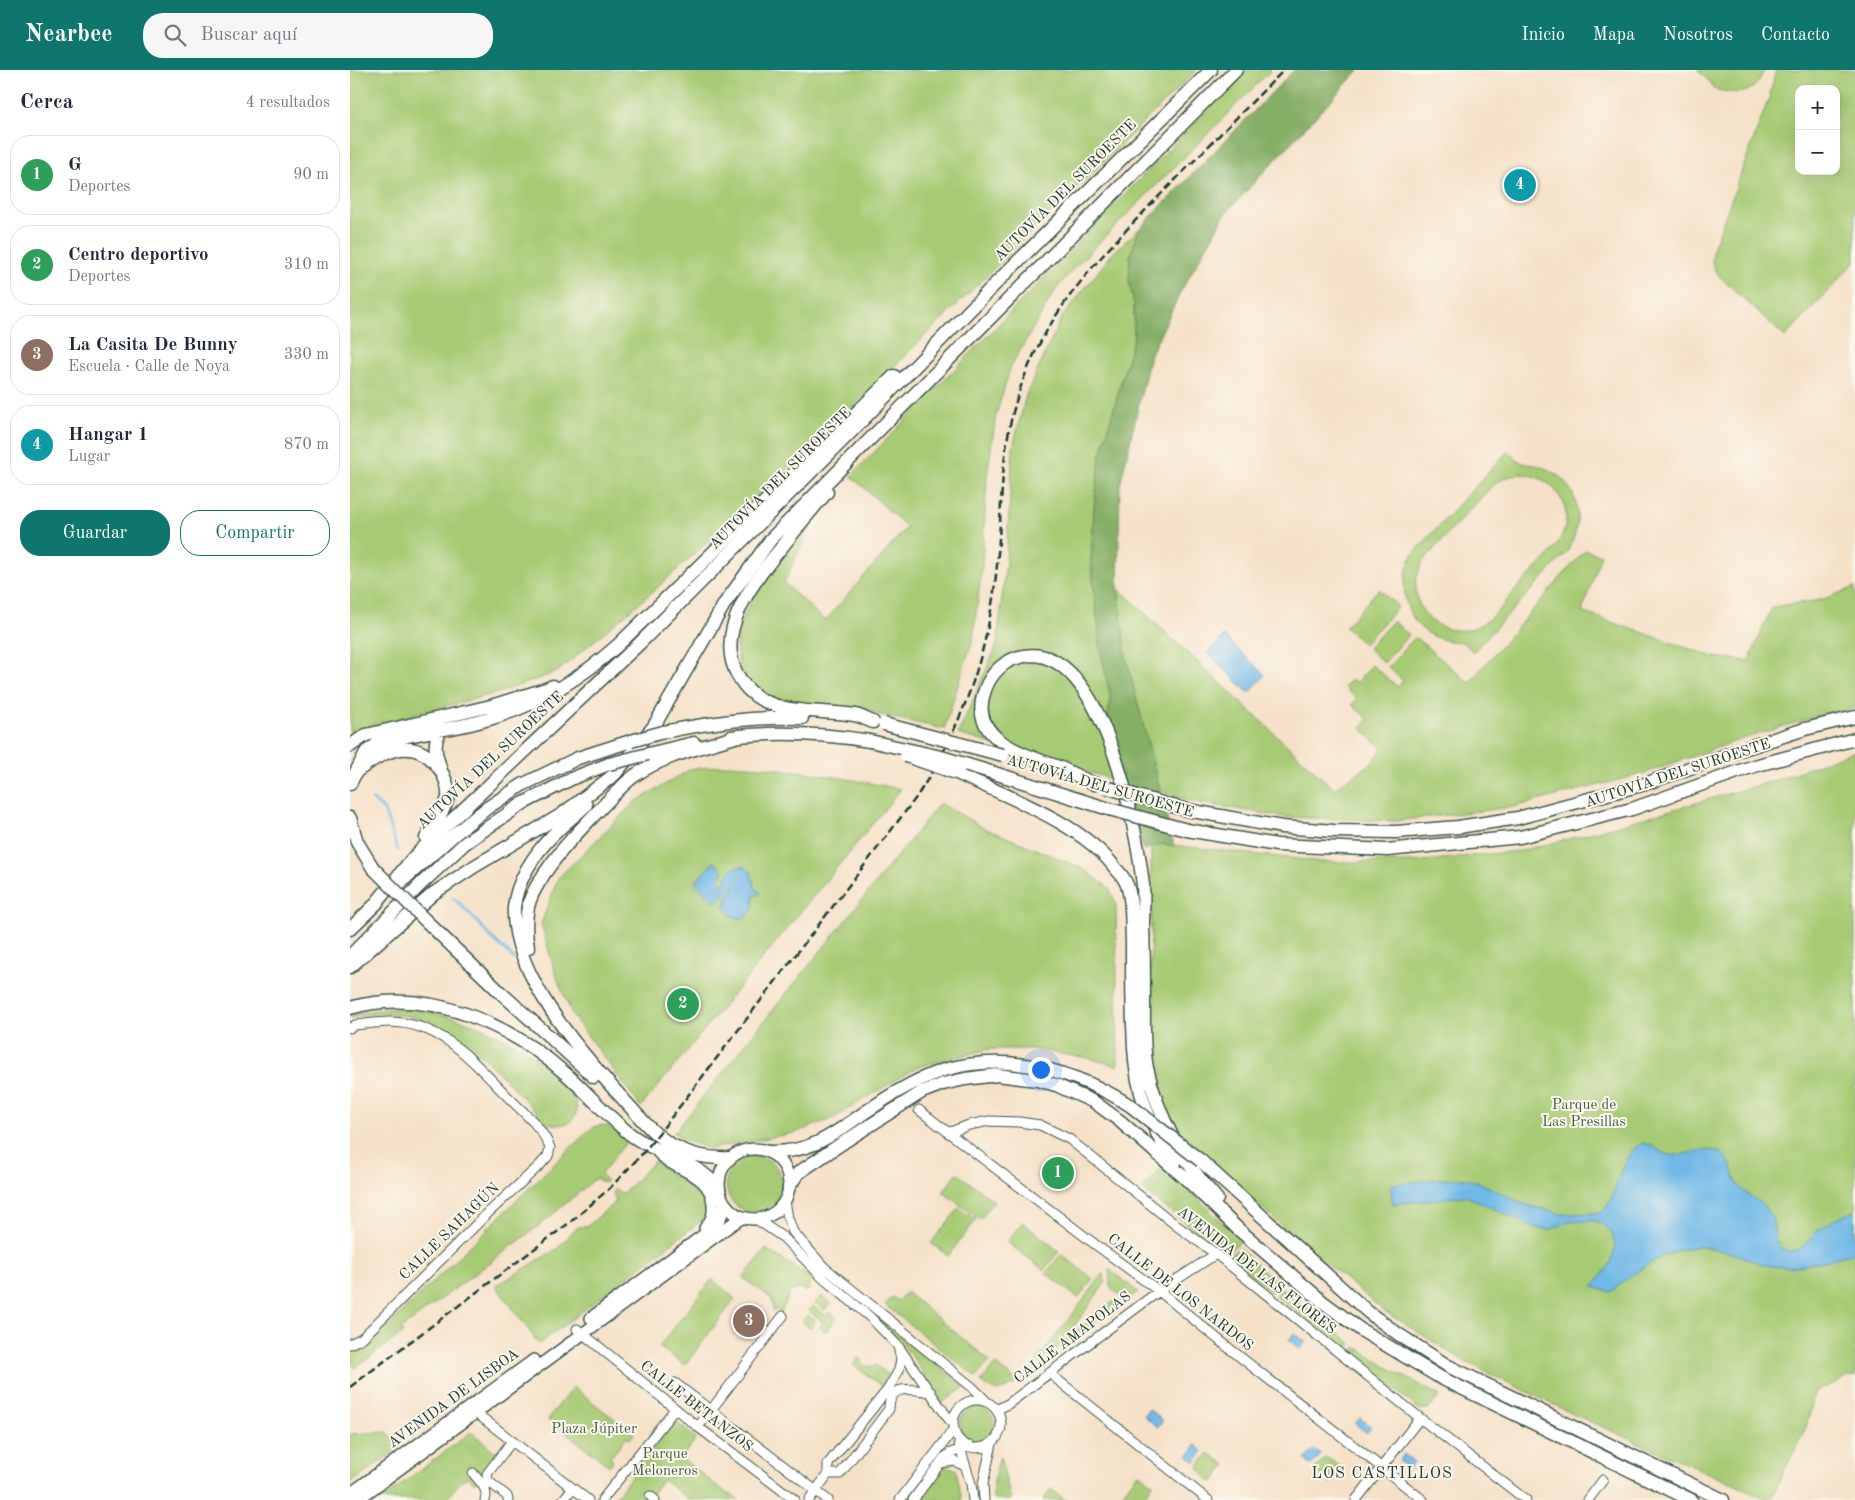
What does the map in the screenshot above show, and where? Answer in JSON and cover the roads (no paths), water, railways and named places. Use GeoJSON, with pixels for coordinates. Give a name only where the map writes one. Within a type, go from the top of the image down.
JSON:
{"type":"FeatureCollection","features":[{"type":"Feature","properties":{"kind":"highway","name":"AUTOVÍA DEL SUROESTE"},"geometry":{"type":"LineString","coordinates":[[372,908],[412,859],[646,636],[828,455],[1009,270],[1211,70]]}},
{"type":"Feature","properties":{"kind":"highway","name":"AUTOVÍA DEL SUROESTE"},"geometry":{"type":"LineString","coordinates":[[350,967],[434,893],[475,866],[561,815],[612,769],[654,726],[725,603],[771,539],[1236,70]]}},
{"type":"Feature","properties":{"kind":"highway"},"geometry":{"type":"LineString","coordinates":[[350,784],[366,752],[377,744],[489,719],[541,700],[576,679],[603,658],[982,290],[1009,270]]}},
{"type":"Feature","properties":{"kind":"highway"},"geometry":{"type":"LineString","coordinates":[[860,449],[752,587],[734,622],[731,655],[735,670],[742,684],[766,702],[794,710],[856,716],[878,723]]}},
{"type":"Feature","properties":{"kind":"highway"},"geometry":{"type":"LineString","coordinates":[[1100,785],[1017,752],[996,738],[986,725],[982,712],[982,696],[987,684],[1002,666],[1012,660],[1025,656],[1038,656],[1052,660],[1068,671],[1079,682],[1088,696],[1117,761],[1136,838],[1143,887],[1144,1041],[1147,1067],[1160,1110],[1167,1127],[1187,1160],[1210,1191],[1242,1226],[1288,1271]]}},
{"type":"Feature","properties":{"kind":"highway"},"geometry":{"type":"LineString","coordinates":[[350,746],[366,735],[491,706],[546,689],[603,658]]}},
{"type":"Feature","properties":{"kind":"highway","name":"AUTOVÍA DEL SUROESTE"},"geometry":{"type":"LineString","coordinates":[[350,929],[456,833],[522,785],[578,758],[631,741],[662,732],[722,721],[774,717],[878,723],[1003,755],[1187,810],[1282,827],[1334,831],[1396,832],[1458,827],[1518,818],[1645,784],[1805,729],[1855,717]]}},
{"type":"Feature","properties":{"kind":"highway"},"geometry":{"type":"LineString","coordinates":[[412,859],[437,820],[448,798],[446,783],[435,753],[435,739],[441,729]]}},
{"type":"Feature","properties":{"kind":"highway","name":"AUTOVÍA DEL SUROESTE"},"geometry":{"type":"LineString","coordinates":[[350,956],[422,883],[465,843],[522,804],[573,778],[612,769],[648,754],[703,741],[769,734],[827,735],[870,741],[941,757],[1109,809],[1187,830],[1277,846],[1388,850],[1520,837],[1632,809],[1754,766],[1855,739]]}},
{"type":"Feature","properties":{"kind":"highway"},"geometry":{"type":"LineString","coordinates":[[538,989],[528,954],[527,921],[532,896],[555,860],[579,831],[634,776],[658,763],[738,736]]}},
{"type":"Feature","properties":{"kind":"highway"},"geometry":{"type":"LineString","coordinates":[[870,741],[896,753],[959,774],[1055,818],[1094,846],[1116,868],[1127,885],[1131,909],[1134,1049],[1139,1083],[1145,1109],[1158,1139],[1185,1178]]}},
{"type":"Feature","properties":{"kind":"highway"},"geometry":{"type":"LineString","coordinates":[[356,771],[375,757],[394,750],[409,748],[421,751],[434,760],[441,771]]}},
{"type":"Feature","properties":{"kind":"highway"},"geometry":{"type":"LineString","coordinates":[[612,769],[573,818],[553,835],[534,859],[518,888],[514,907],[515,922],[526,965],[538,989],[578,1048],[644,1122]]}},
{"type":"Feature","properties":{"kind":"highway"},"geometry":{"type":"LineString","coordinates":[[350,818],[357,842],[373,868],[500,992],[660,1138],[686,1153],[715,1159],[730,1158]]}},
{"type":"Feature","properties":{"kind":"highway"},"geometry":{"type":"LineString","coordinates":[[500,992],[541,1038],[654,1148]]}},
{"type":"Feature","properties":{"kind":"highway"},"geometry":{"type":"LineString","coordinates":[[350,1008],[404,1002],[430,1005],[450,1009],[497,1027],[523,1042],[559,1068],[630,1133],[654,1148],[700,1170],[719,1189]]}},
{"type":"Feature","properties":{"kind":"highway"},"geometry":{"type":"LineString","coordinates":[[769,1152],[788,1152],[811,1146],[832,1136],[874,1106],[916,1081],[944,1070],[969,1064],[993,1062],[1030,1065],[1096,1086],[1131,1106],[1201,1161],[1368,1312],[1423,1351],[1448,1366],[1723,1500]]}},
{"type":"Feature","properties":{"kind":"highway"},"geometry":{"type":"LineString","coordinates":[[789,1187],[805,1168],[922,1092],[958,1080],[996,1075],[1056,1084],[1094,1102],[1120,1121],[1185,1178],[1238,1229],[1323,1302],[1361,1330],[1441,1378],[1691,1500]]}},
{"type":"Feature","properties":{"kind":"main road"},"geometry":{"type":"LineString","coordinates":[[654,1148],[664,1160],[702,1181],[712,1199],[713,1216],[710,1222],[697,1237],[676,1254]]}},
{"type":"Feature","properties":{"kind":"main road"},"geometry":{"type":"LineString","coordinates":[[748,1150],[769,1152],[782,1163],[788,1178],[789,1187],[785,1201],[770,1215],[756,1219],[743,1218],[725,1205],[719,1189],[719,1178],[723,1167],[730,1158],[748,1150]]}},
{"type":"Feature","properties":{"kind":"main road","name":"AVENIDA DE LISBOA"},"geometry":{"type":"LineString","coordinates":[[357,1500],[476,1413],[676,1254],[716,1225],[723,1214],[725,1205]]}},
{"type":"Feature","properties":{"kind":"main road","name":"AVENIDA DE LISBOA"},"geometry":{"type":"LineString","coordinates":[[350,1494],[579,1331],[743,1218]]}},
{"type":"Feature","properties":{"kind":"street","name":"CALLE SAHAGÚN"},"geometry":{"type":"LineString","coordinates":[[350,1028],[355,1025],[390,1022],[421,1028],[441,1036],[459,1047],[541,1130],[550,1148],[548,1156],[362,1338],[350,1344]]}},
{"type":"Feature","properties":{"kind":"street","name":"CALLE DE LOS NARDOS"},"geometry":{"type":"LineString","coordinates":[[919,1110],[1159,1292],[1422,1500]]}},
{"type":"Feature","properties":{"kind":"street","name":"AVENIDA DE LAS FLORES"},"geometry":{"type":"LineString","coordinates":[[948,1133],[989,1121],[1019,1122],[1040,1125],[1069,1139],[1526,1500]]}},
{"type":"Feature","properties":{"kind":"street"},"geometry":{"type":"LineString","coordinates":[[785,1201],[793,1232],[824,1267],[877,1312],[972,1387],[996,1410],[1000,1418],[1000,1428],[992,1443],[983,1484],[984,1500]]}},
{"type":"Feature","properties":{"kind":"street"},"geometry":{"type":"LineString","coordinates":[[756,1219],[784,1238],[824,1279],[871,1318],[898,1346],[955,1430],[970,1446]]}},
{"type":"Feature","properties":{"kind":"street","name":"CALLE AMAPOLAS"},"geometry":{"type":"LineString","coordinates":[[996,1410],[1008,1404],[1159,1292],[1216,1254]]}},
{"type":"Feature","properties":{"kind":"street"},"geometry":{"type":"LineString","coordinates":[[698,1427],[783,1316]]}},
{"type":"Feature","properties":{"kind":"street","name":"CALLE BETANZOS"},"geometry":{"type":"LineString","coordinates":[[579,1331],[698,1427],[795,1500]]}},
{"type":"Feature","properties":{"kind":"street"},"geometry":{"type":"LineString","coordinates":[[809,1500],[828,1474],[828,1464],[888,1389],[899,1370],[901,1359],[898,1346]]}},
{"type":"Feature","properties":{"kind":"street"},"geometry":{"type":"LineString","coordinates":[[1050,1373],[1208,1500]]}},
{"type":"Feature","properties":{"kind":"street","name":"CALLE BETANZOS"},"geometry":{"type":"LineString","coordinates":[[675,1383],[828,1500]]}},
{"type":"Feature","properties":{"kind":"street"},"geometry":{"type":"LineString","coordinates":[[828,1474],[840,1474],[889,1409],[889,1402],[894,1394],[902,1389],[909,1388],[931,1392]]}},
{"type":"Feature","properties":{"kind":"street"},"geometry":{"type":"LineString","coordinates":[[879,1398],[885,1398],[889,1402]]}},
{"type":"Feature","properties":{"kind":"street"},"geometry":{"type":"LineString","coordinates":[[973,1500],[955,1430],[956,1414],[965,1404],[978,1400],[987,1402]]}},
{"type":"Feature","properties":{"kind":"street"},"geometry":{"type":"LineString","coordinates":[[602,1500],[675,1409]]}},
{"type":"Feature","properties":{"kind":"street"},"geometry":{"type":"LineString","coordinates":[[476,1413],[588,1500]]}},
{"type":"Feature","properties":{"kind":"street"},"geometry":{"type":"LineString","coordinates":[[1356,1500],[1420,1418]]}},
{"type":"Feature","properties":{"kind":"street"},"geometry":{"type":"LineString","coordinates":[[900,1500],[955,1430]]}},
{"type":"Feature","properties":{"kind":"street"},"geometry":{"type":"LineString","coordinates":[[508,1500],[507,1496],[488,1481],[487,1474],[512,1441]]}},
{"type":"Feature","properties":{"kind":"street"},"geometry":{"type":"LineString","coordinates":[[913,1500],[944,1458],[970,1446],[982,1447],[992,1443]]}},
{"type":"Feature","properties":{"kind":"street"},"geometry":{"type":"LineString","coordinates":[[941,1463],[954,1462],[965,1466]]}},
{"type":"Feature","properties":{"kind":"street"},"geometry":{"type":"LineString","coordinates":[[473,1474],[486,1489],[487,1497],[485,1500]]}},
{"type":"Feature","properties":{"kind":"street"},"geometry":{"type":"LineString","coordinates":[[1588,1500],[1603,1480]]}},
{"type":"Feature","properties":{"kind":"street"},"geometry":{"type":"LineString","coordinates":[[563,1500],[572,1489]]}},
{"type":"Feature","properties":{"kind":"water"},"geometry":{"type":"Polygon","coordinates":[[[1224,636],[1265,675],[1249,693],[1207,653],[1224,636]]]}},
{"type":"Feature","properties":{"kind":"water"},"geometry":{"type":"Polygon","coordinates":[[[714,862],[724,871],[719,879],[721,884],[726,881],[727,875],[733,868],[743,866],[751,872],[755,888],[761,893],[754,896],[753,908],[749,914],[738,918],[732,916],[728,911],[726,905],[728,897],[734,888],[733,886],[716,903],[695,882],[714,862]]]}},
{"type":"Feature","properties":{"kind":"water"},"geometry":{"type":"Polygon","coordinates":[[[1643,1143],[1670,1155],[1709,1150],[1722,1154],[1730,1163],[1740,1187],[1768,1211],[1773,1220],[1776,1242],[1786,1250],[1793,1251],[1801,1248],[1824,1226],[1855,1211],[1855,1255],[1850,1254],[1801,1266],[1781,1267],[1765,1265],[1733,1253],[1697,1247],[1674,1252],[1662,1257],[1629,1277],[1611,1292],[1593,1287],[1611,1263],[1615,1247],[1612,1233],[1602,1224],[1594,1221],[1571,1221],[1549,1230],[1533,1227],[1466,1196],[1393,1204],[1390,1185],[1455,1178],[1471,1180],[1527,1205],[1560,1214],[1599,1213],[1605,1209],[1610,1201],[1627,1158],[1634,1149],[1643,1143]]]}},
{"type":"Feature","properties":{"kind":"water"},"geometry":{"type":"Polygon","coordinates":[[[1054,1162],[1072,1177],[1066,1186],[1046,1172],[1054,1162]]]}},
{"type":"Feature","properties":{"kind":"water"},"geometry":{"type":"Polygon","coordinates":[[[1294,1333],[1306,1342],[1300,1349],[1289,1340],[1294,1333]]]}},
{"type":"Feature","properties":{"kind":"water"},"geometry":{"type":"Polygon","coordinates":[[[1149,1409],[1163,1421],[1158,1427],[1144,1416],[1149,1409]]]}},
{"type":"Feature","properties":{"kind":"water"},"geometry":{"type":"Polygon","coordinates":[[[1360,1418],[1371,1427],[1367,1433],[1355,1424],[1360,1418]]]}},
{"type":"Feature","properties":{"kind":"water"},"geometry":{"type":"Polygon","coordinates":[[[1196,1445],[1203,1451],[1195,1462],[1188,1456],[1196,1445]]]}},
{"type":"Feature","properties":{"kind":"water"},"geometry":{"type":"Polygon","coordinates":[[[1314,1449],[1321,1455],[1312,1465],[1305,1460],[1314,1449]]]}},
{"type":"Feature","properties":{"kind":"water"},"geometry":{"type":"Polygon","coordinates":[[[1404,1454],[1414,1462],[1409,1469],[1399,1461],[1404,1454]]]}},
{"type":"Feature","properties":{"kind":"waterway"},"geometry":{"type":"LineString","coordinates":[[372,799],[384,810],[398,851]]}},
{"type":"Feature","properties":{"kind":"waterway"},"geometry":{"type":"LineString","coordinates":[[453,898],[515,960]]}},
{"type":"Feature","properties":{"kind":"railway"},"geometry":{"type":"LineString","coordinates":[[350,1387],[573,1220],[610,1188],[644,1152],[667,1123],[915,799],[932,772],[960,716],[980,658],[988,628],[993,597],[1004,465],[1010,425],[1026,373],[1040,343],[1056,316],[1094,265],[1161,194],[1284,70]]}},
{"type":"Feature","properties":{"kind":"place","name":"Hangar 1"},"geometry":{"type":"Point","coordinates":[1520,185]}},
{"type":"Feature","properties":{"kind":"place","name":"Centro deportivo"},"geometry":{"type":"Point","coordinates":[683,1004]}},
{"type":"Feature","properties":{"kind":"place","name":"G"},"geometry":{"type":"Point","coordinates":[1058,1173]}},
{"type":"Feature","properties":{"kind":"place","name":"La Casita De Bunny"},"geometry":{"type":"Point","coordinates":[749,1321]}},
{"type":"Feature","properties":{"kind":"district","name":"LOS CASTILLOS"},"geometry":{"type":"Point","coordinates":[1382,1474]}},
{"type":"Feature","properties":{"kind":"park label","name":"Parque de Las Presillas"},"geometry":{"type":"Point","coordinates":[1584,1114]}},
{"type":"Feature","properties":{"kind":"park label","name":"Plaza Júpiter"},"geometry":{"type":"Point","coordinates":[594,1429]}},
{"type":"Feature","properties":{"kind":"park label","name":"Parque Meloneros"},"geometry":{"type":"Point","coordinates":[665,1462]}}]}
